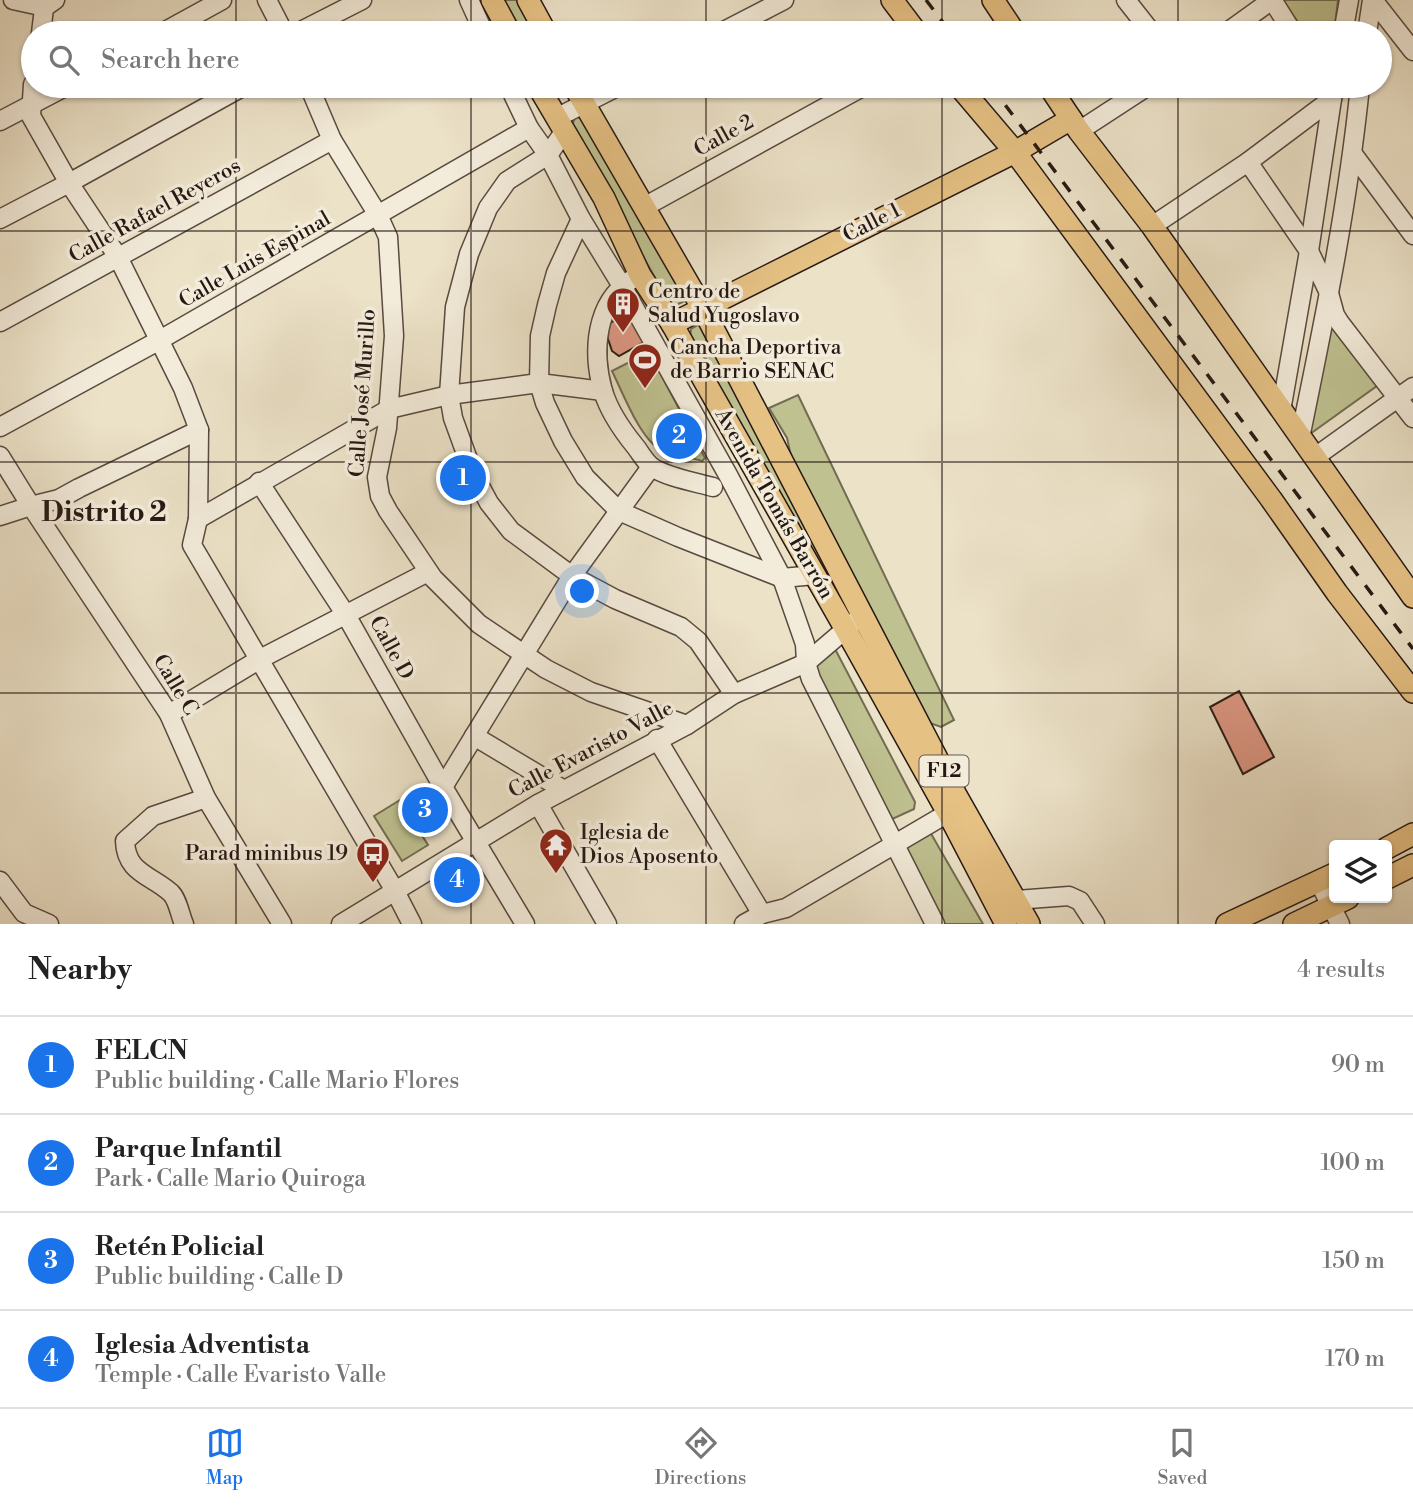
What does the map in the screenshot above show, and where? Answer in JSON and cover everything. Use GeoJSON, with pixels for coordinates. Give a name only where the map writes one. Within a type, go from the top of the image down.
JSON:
{"type":"FeatureCollection","features":[{"type":"Feature","properties":{"kind":"main road"},"geometry":{"type":"LineString","coordinates":[[492,0],[503,21]]}},
{"type":"Feature","properties":{"kind":"main road"},"geometry":{"type":"LineString","coordinates":[[892,0],[908,21]]}},
{"type":"Feature","properties":{"kind":"main road"},"geometry":{"type":"LineString","coordinates":[[993,0],[1007,21]]}},
{"type":"Feature","properties":{"kind":"main road"},"geometry":{"type":"LineString","coordinates":[[531,1],[540,21]]}},
{"type":"Feature","properties":{"kind":"main road","name":"Avenida Tomás Barrón"},"geometry":{"type":"LineString","coordinates":[[545,98],[604,198],[631,280],[672,324],[815,575],[854,622],[1029,924]]}},
{"type":"Feature","properties":{"kind":"main road","name":"Avenida Tomás Barrón"},"geometry":{"type":"LineString","coordinates":[[581,98],[703,309],[948,813],[1006,924]]}},
{"type":"Feature","properties":{"kind":"main road"},"geometry":{"type":"LineString","coordinates":[[969,98],[1015,152],[1271,499],[1337,593],[1413,692]]}},
{"type":"Feature","properties":{"kind":"main road"},"geometry":{"type":"LineString","coordinates":[[1057,98],[1152,226],[1413,597]]}},
{"type":"Feature","properties":{"kind":"main road","name":"Calle 1"},"geometry":{"type":"LineString","coordinates":[[672,324],[1015,152],[1075,125]]}},
{"type":"Feature","properties":{"kind":"main road"},"geometry":{"type":"LineString","coordinates":[[1392,845],[1413,834]]}},
{"type":"Feature","properties":{"kind":"main road"},"geometry":{"type":"LineString","coordinates":[[1392,876],[1413,865]]}},
{"type":"Feature","properties":{"kind":"main road"},"geometry":{"type":"LineString","coordinates":[[1227,924],[1326,878]]}},
{"type":"Feature","properties":{"kind":"main road"},"geometry":{"type":"LineString","coordinates":[[1294,924],[1339,909]]}},
{"type":"Feature","properties":{"kind":"street"},"geometry":{"type":"LineString","coordinates":[[13,0],[48,2],[44,21]]}},
{"type":"Feature","properties":{"kind":"street"},"geometry":{"type":"LineString","coordinates":[[184,21],[222,0]]}},
{"type":"Feature","properties":{"kind":"street"},"geometry":{"type":"LineString","coordinates":[[267,0],[278,21]]}},
{"type":"Feature","properties":{"kind":"street"},"geometry":{"type":"LineString","coordinates":[[469,0],[479,21]]}},
{"type":"Feature","properties":{"kind":"street"},"geometry":{"type":"LineString","coordinates":[[743,21],[784,0]]}},
{"type":"Feature","properties":{"kind":"street"},"geometry":{"type":"LineString","coordinates":[[1126,0],[1143,21]]}},
{"type":"Feature","properties":{"kind":"street"},"geometry":{"type":"LineString","coordinates":[[1243,21],[1273,0],[1286,21]]}},
{"type":"Feature","properties":{"kind":"street"},"geometry":{"type":"LineString","coordinates":[[1345,21],[1349,0]]}},
{"type":"Feature","properties":{"kind":"street"},"geometry":{"type":"LineString","coordinates":[[1369,21],[1373,0]]}},
{"type":"Feature","properties":{"kind":"street"},"geometry":{"type":"LineString","coordinates":[[1373,0],[1389,21]]}},
{"type":"Feature","properties":{"kind":"street"},"geometry":{"type":"LineString","coordinates":[[320,21],[352,3]]}},
{"type":"Feature","properties":{"kind":"street"},"geometry":{"type":"LineString","coordinates":[[1392,24],[1413,51]]}},
{"type":"Feature","properties":{"kind":"street"},"geometry":{"type":"LineString","coordinates":[[31,98],[31,117],[69,183],[118,257],[183,388],[199,430],[198,519],[192,545],[412,924]]}},
{"type":"Feature","properties":{"kind":"street"},"geometry":{"type":"LineString","coordinates":[[0,121],[45,98]]}},
{"type":"Feature","properties":{"kind":"street"},"geometry":{"type":"LineString","coordinates":[[0,219],[222,98]]}},
{"type":"Feature","properties":{"kind":"street","name":"Calle José Murillo"},"geometry":{"type":"LineString","coordinates":[[314,98],[332,140],[378,215],[388,237],[394,336],[389,409],[377,477],[380,496],[388,511],[428,572],[479,624],[546,669],[591,692],[687,725]]}},
{"type":"Feature","properties":{"kind":"street"},"geometry":{"type":"LineString","coordinates":[[515,98],[581,219],[631,280],[782,579],[805,644],[806,663],[811,679],[934,924]]}},
{"type":"Feature","properties":{"kind":"street"},"geometry":{"type":"LineString","coordinates":[[577,98],[560,125],[548,155],[507,181],[488,208],[474,243],[455,307],[449,396],[453,418],[473,473],[489,503],[510,531],[572,576],[615,599],[681,627],[698,641],[734,695]]}},
{"type":"Feature","properties":{"kind":"street","name":"Calle 2"},"geometry":{"type":"LineString","coordinates":[[644,207],[842,98]]}},
{"type":"Feature","properties":{"kind":"street"},"geometry":{"type":"LineString","coordinates":[[1075,125],[1126,98]]}},
{"type":"Feature","properties":{"kind":"street"},"geometry":{"type":"LineString","coordinates":[[1152,226],[1248,162],[1321,98]]}},
{"type":"Feature","properties":{"kind":"street"},"geometry":{"type":"LineString","coordinates":[[1281,411],[1309,251],[1329,98]]}},
{"type":"Feature","properties":{"kind":"street"},"geometry":{"type":"LineString","coordinates":[[1300,438],[1329,293],[1353,154],[1359,98]]}},
{"type":"Feature","properties":{"kind":"street","name":"Calle Luis Espinal"},"geometry":{"type":"LineString","coordinates":[[0,426],[158,341],[529,128]]}},
{"type":"Feature","properties":{"kind":"street","name":"Calle Rafael Reyeros"},"geometry":{"type":"LineString","coordinates":[[0,322],[332,140]]}},
{"type":"Feature","properties":{"kind":"street"},"geometry":{"type":"LineString","coordinates":[[1353,154],[1413,235]]}},
{"type":"Feature","properties":{"kind":"street"},"geometry":{"type":"LineString","coordinates":[[1248,162],[1309,251],[1340,323],[1413,418]]}},
{"type":"Feature","properties":{"kind":"street"},"geometry":{"type":"LineString","coordinates":[[581,219],[556,273],[547,305],[540,336],[539,383],[545,403],[563,441],[585,477],[619,511],[782,579],[815,575]]}},
{"type":"Feature","properties":{"kind":"street"},"geometry":{"type":"LineString","coordinates":[[631,280],[614,294],[601,317],[597,352],[603,391],[610,409],[625,434],[651,467],[713,487]]}},
{"type":"Feature","properties":{"kind":"street"},"geometry":{"type":"LineString","coordinates":[[198,519],[389,409],[449,396],[539,383],[603,391]]}},
{"type":"Feature","properties":{"kind":"street"},"geometry":{"type":"LineString","coordinates":[[1315,457],[1413,387]]}},
{"type":"Feature","properties":{"kind":"street"},"geometry":{"type":"LineString","coordinates":[[0,516],[59,499],[199,430]]}},
{"type":"Feature","properties":{"kind":"street","name":"Calle C"},"geometry":{"type":"LineString","coordinates":[[0,456],[169,715],[206,798],[282,924]]}},
{"type":"Feature","properties":{"kind":"street"},"geometry":{"type":"LineString","coordinates":[[443,787],[572,576],[651,467]]}},
{"type":"Feature","properties":{"kind":"street","name":"Calle D"},"geometry":{"type":"LineString","coordinates":[[259,482],[346,614],[443,787],[525,924]]}},
{"type":"Feature","properties":{"kind":"street"},"geometry":{"type":"LineString","coordinates":[[169,715],[260,659],[428,572]]}},
{"type":"Feature","properties":{"kind":"street","name":"Calle Evaristo Valle"},"geometry":{"type":"LineString","coordinates":[[341,924],[538,804],[687,725],[734,695],[806,663],[854,622]]}},
{"type":"Feature","properties":{"kind":"street"},"geometry":{"type":"LineString","coordinates":[[474,736],[564,790]]}},
{"type":"Feature","properties":{"kind":"street"},"geometry":{"type":"LineString","coordinates":[[657,739],[762,914]]}},
{"type":"Feature","properties":{"kind":"street"},"geometry":{"type":"LineString","coordinates":[[184,924],[173,895],[135,868],[126,855],[125,841],[153,816],[206,798]]}},
{"type":"Feature","properties":{"kind":"street"},"geometry":{"type":"LineString","coordinates":[[538,804],[607,924]]}},
{"type":"Feature","properties":{"kind":"street"},"geometry":{"type":"LineString","coordinates":[[744,924],[762,914],[790,916],[948,813]]}},
{"type":"Feature","properties":{"kind":"street"},"geometry":{"type":"LineString","coordinates":[[1326,878],[1339,909]]}},
{"type":"Feature","properties":{"kind":"street"},"geometry":{"type":"LineString","coordinates":[[0,881],[24,913],[41,922]]}},
{"type":"Feature","properties":{"kind":"street"},"geometry":{"type":"LineString","coordinates":[[1015,900],[1069,896],[1080,901],[1095,924]]}},
{"type":"Feature","properties":{"kind":"green space"},"geometry":{"type":"Polygon","coordinates":[[[500,0],[520,0],[531,21],[511,21],[500,0]]]}},
{"type":"Feature","properties":{"kind":"green space"},"geometry":{"type":"Polygon","coordinates":[[[1283,0],[1338,0],[1335,21],[1297,21],[1283,0]]]}},
{"type":"Feature","properties":{"kind":"green space"},"geometry":{"type":"Polygon","coordinates":[[[581,117],[687,300],[674,306],[667,299],[571,128],[575,118],[581,117]]]}},
{"type":"Feature","properties":{"kind":"green space"},"geometry":{"type":"Polygon","coordinates":[[[1327,316],[1381,383],[1310,434],[1309,432],[1327,316]]]}},
{"type":"Feature","properties":{"kind":"green space"},"geometry":{"type":"Polygon","coordinates":[[[700,324],[847,605],[843,609],[690,338],[691,329],[700,324]]]}},
{"type":"Feature","properties":{"kind":"green space"},"geometry":{"type":"Polygon","coordinates":[[[649,352],[705,458],[702,461],[665,451],[653,444],[626,402],[612,371],[649,352]]]}},
{"type":"Feature","properties":{"kind":"green space"},"geometry":{"type":"Polygon","coordinates":[[[798,395],[954,720],[941,727],[927,722],[792,460],[787,438],[769,408],[798,395]]]}},
{"type":"Feature","properties":{"kind":"green space"},"geometry":{"type":"Polygon","coordinates":[[[834,647],[915,802],[914,809],[888,821],[804,670],[834,647]]]}},
{"type":"Feature","properties":{"kind":"green space"},"geometry":{"type":"Polygon","coordinates":[[[400,800],[428,845],[402,861],[374,816],[400,800]]]}},
{"type":"Feature","properties":{"kind":"green space"},"geometry":{"type":"Polygon","coordinates":[[[926,825],[983,924],[938,924],[895,835],[926,825]]]}},
{"type":"Feature","properties":{"kind":"building","name":"Centro de Salud Yugoslavo"},"geometry":{"type":"Polygon","coordinates":[[[628,312],[644,342],[619,356],[612,351],[604,327],[628,312]]]}},
{"type":"Feature","properties":{"kind":"building"},"geometry":{"type":"Polygon","coordinates":[[[1239,691],[1274,757],[1243,774],[1210,707],[1239,691]]]}},
{"type":"Feature","properties":{"kind":"railway"},"geometry":{"type":"LineString","coordinates":[[926,0],[942,21]]}},
{"type":"Feature","properties":{"kind":"railway"},"geometry":{"type":"LineString","coordinates":[[1000,98],[1413,649]]}},
{"type":"Feature","properties":{"kind":"place","name":"Centro de Salud Yugoslavo"},"geometry":{"type":"Point","coordinates":[623,334]}},
{"type":"Feature","properties":{"kind":"place","name":"Cancha Deportiva de Barrio SENAC"},"geometry":{"type":"Point","coordinates":[645,390]}},
{"type":"Feature","properties":{"kind":"place","name":"Parque Infantil"},"geometry":{"type":"Point","coordinates":[679,436]}},
{"type":"Feature","properties":{"kind":"place","name":"FELCN"},"geometry":{"type":"Point","coordinates":[463,478]}},
{"type":"Feature","properties":{"kind":"place","name":"Retén Policial"},"geometry":{"type":"Point","coordinates":[425,810]}},
{"type":"Feature","properties":{"kind":"place","name":"Iglesia de Dios Aposento"},"geometry":{"type":"Point","coordinates":[556,875]}},
{"type":"Feature","properties":{"kind":"place","name":"Iglesia Adventista"},"geometry":{"type":"Point","coordinates":[457,880]}},
{"type":"Feature","properties":{"kind":"place","name":"Parad minibus 19"},"geometry":{"type":"Point","coordinates":[373,884]}},
{"type":"Feature","properties":{"kind":"district","name":"Distrito 2"},"geometry":{"type":"Point","coordinates":[104,512]}}]}
